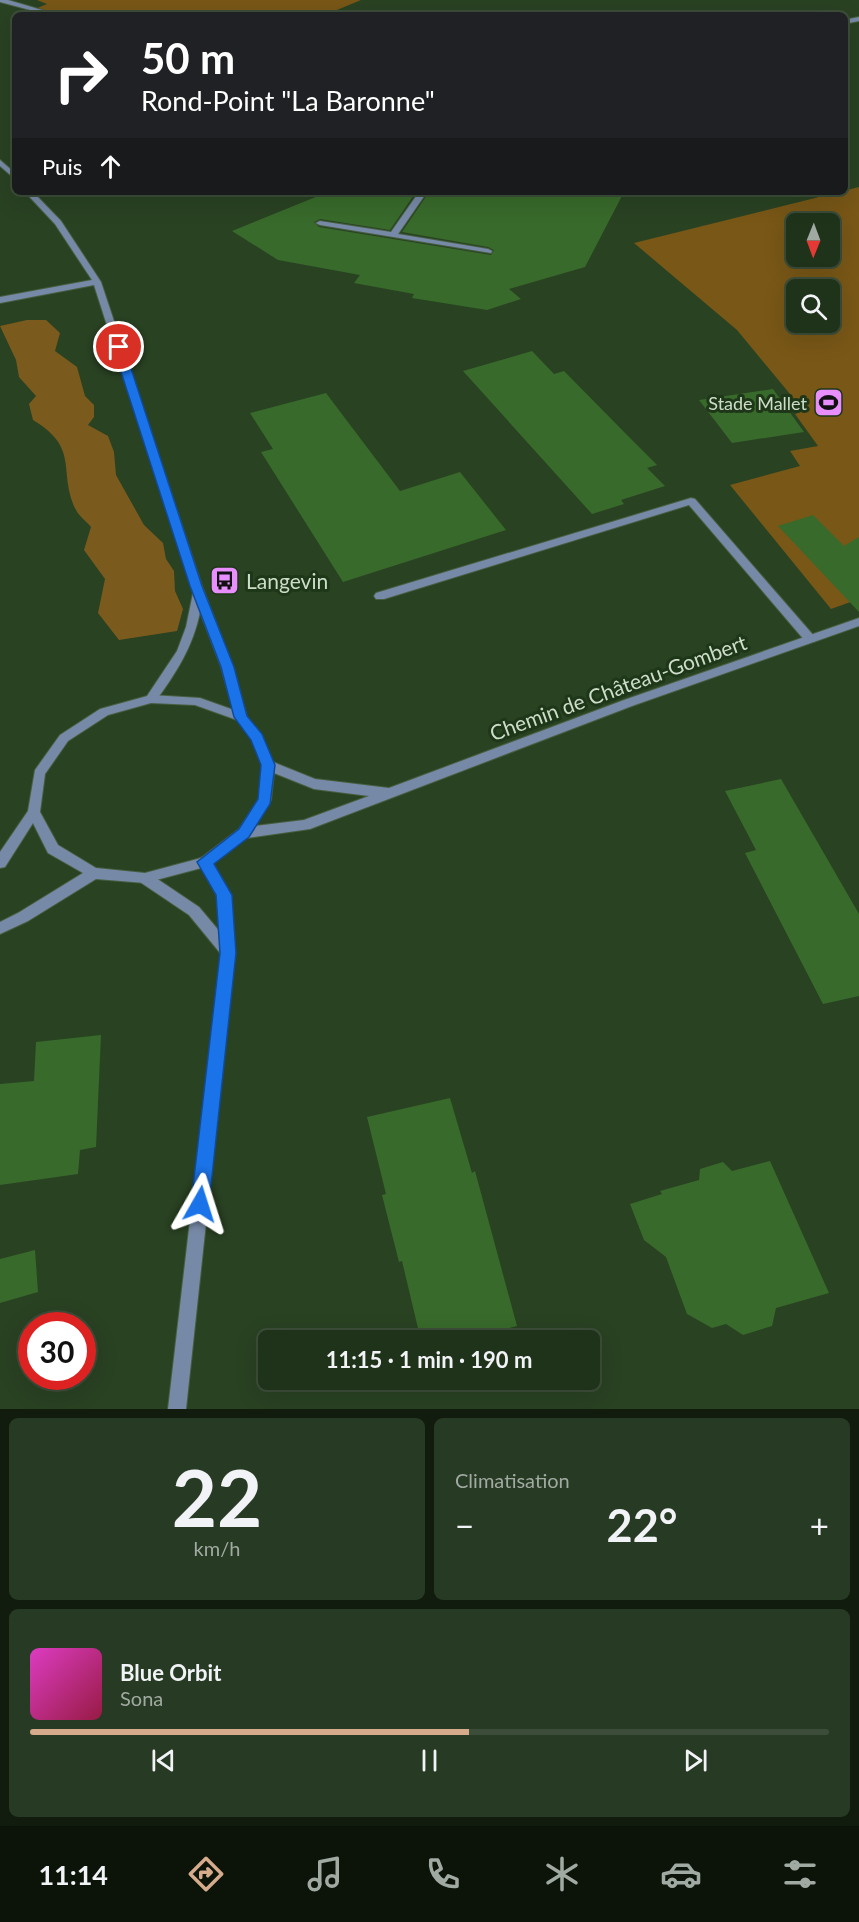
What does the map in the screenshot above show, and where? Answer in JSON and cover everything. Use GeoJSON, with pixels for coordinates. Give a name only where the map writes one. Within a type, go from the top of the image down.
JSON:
{"type":"FeatureCollection","features":[{"type":"Feature","properties":{"kind":"street"},"geometry":{"type":"LineString","coordinates":[[2,0],[45,12]]}},
{"type":"Feature","properties":{"kind":"street"},"geometry":{"type":"LineString","coordinates":[[0,162],[12,174]]}},
{"type":"Feature","properties":{"kind":"street"},"geometry":{"type":"LineString","coordinates":[[32,195],[58,223],[98,282],[198,593],[227,667],[241,717],[257,738],[268,765],[265,800],[244,833],[205,862],[145,878],[94,873],[53,849],[34,812]]}},
{"type":"Feature","properties":{"kind":"street"},"geometry":{"type":"LineString","coordinates":[[393,235],[421,195]]}},
{"type":"Feature","properties":{"kind":"street"},"geometry":{"type":"LineString","coordinates":[[320,223],[488,251]]}},
{"type":"Feature","properties":{"kind":"street"},"geometry":{"type":"LineString","coordinates":[[0,300],[98,282]]}},
{"type":"Feature","properties":{"kind":"street"},"geometry":{"type":"LineString","coordinates":[[380,596],[691,501],[810,639]]}},
{"type":"Feature","properties":{"kind":"street"},"geometry":{"type":"LineString","coordinates":[[151,699],[182,657],[192,632],[198,593]]}},
{"type":"Feature","properties":{"kind":"street","name":"Chemin de Château-Gombert"},"geometry":{"type":"LineString","coordinates":[[244,833],[305,825],[628,704],[859,622]]}},
{"type":"Feature","properties":{"kind":"street"},"geometry":{"type":"LineString","coordinates":[[0,862],[34,812],[39,773],[63,738],[104,712],[151,699],[196,701],[241,717]]}},
{"type":"Feature","properties":{"kind":"street","name":"Chemin de Château-Gombert"},"geometry":{"type":"LineString","coordinates":[[268,765],[314,784],[392,794]]}},
{"type":"Feature","properties":{"kind":"street"},"geometry":{"type":"LineString","coordinates":[[177,1409],[228,953],[224,895],[205,862]]}},
{"type":"Feature","properties":{"kind":"street"},"geometry":{"type":"LineString","coordinates":[[0,928],[23,917],[94,873]]}},
{"type":"Feature","properties":{"kind":"street"},"geometry":{"type":"LineString","coordinates":[[145,878],[194,911],[228,953]]}},
{"type":"Feature","properties":{"kind":"shaded area"},"geometry":{"type":"Polygon","coordinates":[[[37,0],[361,0],[332,12],[28,12],[47,4],[37,0]]]}},
{"type":"Feature","properties":{"kind":"shaded area","name":"Stade Mallet"},"geometry":{"type":"Polygon","coordinates":[[[859,187],[859,599],[831,609],[730,485],[800,466],[790,451],[818,446],[795,414],[804,411],[737,330],[634,243],[827,195],[848,195],[848,190],[859,187]]]}},
{"type":"Feature","properties":{"kind":"shaded area"},"geometry":{"type":"Polygon","coordinates":[[[27,320],[46,320],[60,333],[55,351],[77,367],[85,396],[94,405],[94,417],[88,425],[108,436],[114,452],[116,475],[144,525],[163,543],[166,559],[174,571],[175,591],[183,609],[177,631],[119,640],[98,613],[105,579],[84,550],[91,527],[76,510],[68,484],[63,451],[48,431],[33,420],[29,404],[36,396],[19,377],[16,360],[0,326],[27,320]]]}},
{"type":"Feature","properties":{"kind":"building"},"geometry":{"type":"Polygon","coordinates":[[[321,195],[414,195],[390,230],[320,219],[314,222],[319,227],[491,255],[494,250],[488,247],[402,232],[427,195],[622,195],[585,267],[509,289],[521,299],[487,310],[412,298],[414,294],[354,283],[360,275],[278,260],[232,231],[321,195]]]}},
{"type":"Feature","properties":{"kind":"building"},"geometry":{"type":"Polygon","coordinates":[[[532,351],[554,374],[564,371],[657,465],[647,468],[665,486],[621,500],[624,504],[592,514],[463,371],[532,351]]]}},
{"type":"Feature","properties":{"kind":"building"},"geometry":{"type":"Polygon","coordinates":[[[773,389],[804,432],[732,443],[699,400],[773,389]]]}},
{"type":"Feature","properties":{"kind":"building"},"geometry":{"type":"Polygon","coordinates":[[[326,393],[400,491],[460,472],[506,530],[343,582],[261,452],[273,449],[250,413],[326,393]]]}},
{"type":"Feature","properties":{"kind":"building"},"geometry":{"type":"Polygon","coordinates":[[[813,515],[844,546],[859,537],[859,612],[778,526],[813,515]]]}},
{"type":"Feature","properties":{"kind":"building"},"geometry":{"type":"Polygon","coordinates":[[[781,779],[859,914],[859,996],[823,1004],[745,853],[756,850],[725,791],[781,779]]]}},
{"type":"Feature","properties":{"kind":"building"},"geometry":{"type":"Polygon","coordinates":[[[101,1035],[96,1147],[80,1150],[78,1174],[0,1185],[0,1084],[34,1081],[36,1042],[101,1035]]]}},
{"type":"Feature","properties":{"kind":"building"},"geometry":{"type":"Polygon","coordinates":[[[450,1098],[472,1173],[475,1171],[517,1326],[502,1330],[418,1330],[402,1261],[399,1262],[382,1195],[386,1194],[367,1117],[450,1098]]]}},
{"type":"Feature","properties":{"kind":"building"},"geometry":{"type":"Polygon","coordinates":[[[770,1161],[829,1293],[776,1308],[772,1326],[743,1335],[726,1324],[712,1328],[687,1314],[666,1257],[644,1240],[630,1204],[662,1194],[660,1191],[699,1180],[700,1169],[723,1162],[732,1171],[770,1161]]]}},
{"type":"Feature","properties":{"kind":"building"},"geometry":{"type":"Polygon","coordinates":[[[35,1250],[38,1292],[0,1303],[0,1259],[35,1250]]]}},
{"type":"Feature","properties":{"kind":"place","name":"Stade Mallet"},"geometry":{"type":"Point","coordinates":[828,403]}},
{"type":"Feature","properties":{"kind":"place","name":"Langevin"},"geometry":{"type":"Point","coordinates":[225,580]}},
{"type":"Feature","properties":{"kind":"route"},"geometry":{"type":"LineString","coordinates":[[119,347],[196,586],[227,667],[241,717],[257,738],[268,765],[265,800],[244,833],[205,862],[224,895],[228,953],[200,1204]]}}]}
